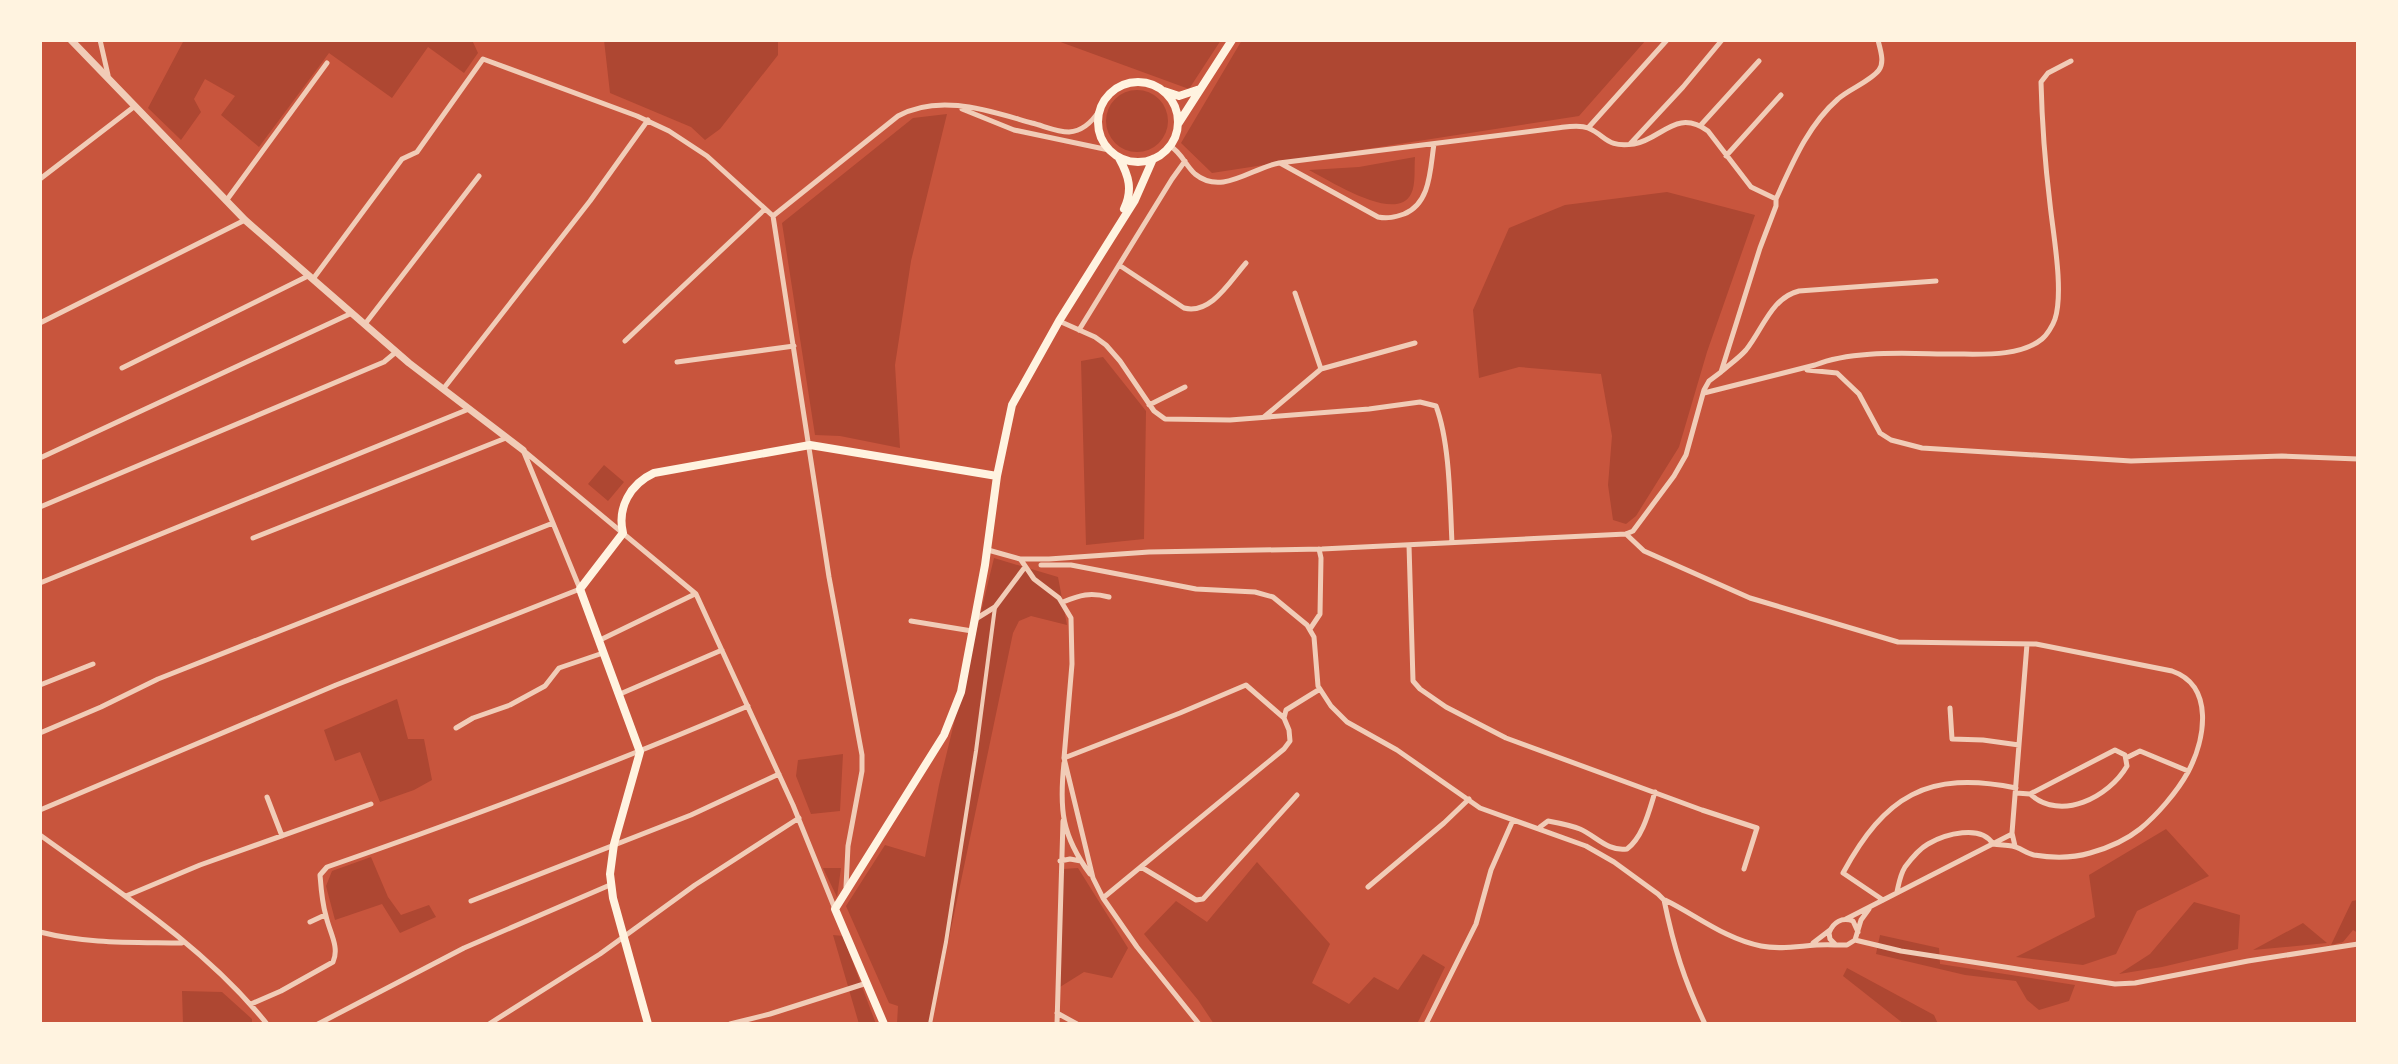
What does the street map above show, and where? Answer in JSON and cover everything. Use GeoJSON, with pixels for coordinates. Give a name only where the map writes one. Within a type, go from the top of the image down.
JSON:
{"type":"FeatureCollection","features":[{"type":"Feature","properties":{"kind":"main road"},"geometry":{"type":"LineString","coordinates":[[1177,124],[1232,40]]}},
{"type":"Feature","properties":{"kind":"main road"},"geometry":{"type":"LineString","coordinates":[[1113,236],[1130,190],[1128,175],[1101,138],[1099,111],[1104,101],[1119,87],[1140,83],[1179,96],[1204,86]]}},
{"type":"Feature","properties":{"kind":"main road"},"geometry":{"type":"LineString","coordinates":[[1118,158],[1142,162],[1153,159],[1170,146],[1177,124],[1173,105],[1160,90]]}},
{"type":"Feature","properties":{"kind":"main road"},"geometry":{"type":"LineString","coordinates":[[884,1024],[835,909],[951,722],[960,697],[973,631],[997,476],[1012,405],[1059,321],[1135,200],[1153,159]]}},
{"type":"Feature","properties":{"kind":"main road"},"geometry":{"type":"LineString","coordinates":[[648,1024],[610,885],[614,844],[640,752],[580,589],[623,533],[620,517],[623,506],[640,482],[650,474],[810,445],[997,476]]}},
{"type":"Feature","properties":{"kind":"street"},"geometry":{"type":"LineString","coordinates":[[71,40],[245,220],[310,278],[396,352],[523,450],[696,594],[799,818],[835,909]]}},
{"type":"Feature","properties":{"kind":"street"},"geometry":{"type":"LineString","coordinates":[[100,40],[112,84]]}},
{"type":"Feature","properties":{"kind":"street"},"geometry":{"type":"LineString","coordinates":[[1588,128],[1667,40]]}},
{"type":"Feature","properties":{"kind":"street"},"geometry":{"type":"LineString","coordinates":[[1629,144],[1722,40]]}},
{"type":"Feature","properties":{"kind":"street"},"geometry":{"type":"LineString","coordinates":[[1721,372],[1776,199],[1792,164],[1819,119],[1839,97],[1880,68],[1878,40]]}},
{"type":"Feature","properties":{"kind":"street"},"geometry":{"type":"LineString","coordinates":[[122,368],[310,278],[402,159],[417,152],[483,59],[648,120],[707,156],[773,216],[829,577],[862,755],[860,788],[849,840],[846,891]]}},
{"type":"Feature","properties":{"kind":"street"},"geometry":{"type":"LineString","coordinates":[[1700,126],[1759,61]]}},
{"type":"Feature","properties":{"kind":"street"},"geometry":{"type":"LineString","coordinates":[[1703,393],[1827,360],[1859,356],[2015,351],[2045,337],[2055,318],[2058,272],[2046,171],[2041,82],[2048,73],[2071,61]]}},
{"type":"Feature","properties":{"kind":"street"},"geometry":{"type":"LineString","coordinates":[[226,201],[327,63]]}},
{"type":"Feature","properties":{"kind":"street"},"geometry":{"type":"LineString","coordinates":[[1726,156],[1781,95]]}},
{"type":"Feature","properties":{"kind":"street"},"geometry":{"type":"LineString","coordinates":[[773,216],[898,116],[909,111],[931,104],[973,108],[1070,132],[1091,123],[1099,111]]}},
{"type":"Feature","properties":{"kind":"street"},"geometry":{"type":"LineString","coordinates":[[40,179],[135,106]]}},
{"type":"Feature","properties":{"kind":"street"},"geometry":{"type":"LineString","coordinates":[[953,106],[1014,130],[1109,150]]}},
{"type":"Feature","properties":{"kind":"street"},"geometry":{"type":"LineString","coordinates":[[444,388],[590,201],[648,120]]}},
{"type":"Feature","properties":{"kind":"street"},"geometry":{"type":"LineString","coordinates":[[1170,146],[1183,156],[1198,176],[1214,183],[1225,183],[1279,163],[1557,128],[1588,128],[1608,141],[1629,144],[1648,140],[1677,123],[1688,123],[1700,126],[1710,134],[1751,187],[1776,199]]}},
{"type":"Feature","properties":{"kind":"street"},"geometry":{"type":"LineString","coordinates":[[1279,163],[1378,217],[1388,218],[1412,211],[1422,201],[1434,144]]}},
{"type":"Feature","properties":{"kind":"street"},"geometry":{"type":"LineString","coordinates":[[1079,330],[1185,161]]}},
{"type":"Feature","properties":{"kind":"street"},"geometry":{"type":"LineString","coordinates":[[365,325],[479,176]]}},
{"type":"Feature","properties":{"kind":"street"},"geometry":{"type":"LineString","coordinates":[[625,341],[765,209]]}},
{"type":"Feature","properties":{"kind":"street"},"geometry":{"type":"LineString","coordinates":[[40,323],[245,220]]}},
{"type":"Feature","properties":{"kind":"street"},"geometry":{"type":"LineString","coordinates":[[1119,265],[1184,308],[1194,311],[1204,308],[1219,295],[1246,263]]}},
{"type":"Feature","properties":{"kind":"street"},"geometry":{"type":"LineString","coordinates":[[1040,562],[1149,552],[1321,549],[1626,534],[1633,531],[1683,461],[1709,381],[1746,349],[1775,306],[1787,295],[1799,291],[1936,281]]}},
{"type":"Feature","properties":{"kind":"street"},"geometry":{"type":"LineString","coordinates":[[1295,293],[1321,369]]}},
{"type":"Feature","properties":{"kind":"street"},"geometry":{"type":"LineString","coordinates":[[40,458],[352,313]]}},
{"type":"Feature","properties":{"kind":"street"},"geometry":{"type":"LineString","coordinates":[[1059,321],[1099,339],[1113,352],[1159,416],[1174,420],[1263,418],[1420,402],[1436,406],[1441,418],[1450,492],[1452,543]]}},
{"type":"Feature","properties":{"kind":"street"},"geometry":{"type":"LineString","coordinates":[[1263,418],[1321,369],[1415,343]]}},
{"type":"Feature","properties":{"kind":"street"},"geometry":{"type":"LineString","coordinates":[[677,362],[794,346]]}},
{"type":"Feature","properties":{"kind":"street"},"geometry":{"type":"LineString","coordinates":[[40,507],[384,362],[396,352]]}},
{"type":"Feature","properties":{"kind":"street"},"geometry":{"type":"LineString","coordinates":[[1801,369],[1837,373],[1859,394],[1880,433],[1891,440],[1922,448],[2131,461],[2282,456],[2358,459]]}},
{"type":"Feature","properties":{"kind":"street"},"geometry":{"type":"LineString","coordinates":[[1149,405],[1185,387]]}},
{"type":"Feature","properties":{"kind":"street"},"geometry":{"type":"LineString","coordinates":[[40,583],[469,409]]}},
{"type":"Feature","properties":{"kind":"street"},"geometry":{"type":"LineString","coordinates":[[253,538],[506,438]]}},
{"type":"Feature","properties":{"kind":"street"},"geometry":{"type":"LineString","coordinates":[[40,810],[336,685],[580,589],[523,450]]}},
{"type":"Feature","properties":{"kind":"street"},"geometry":{"type":"LineString","coordinates":[[40,733],[158,679],[553,523]]}},
{"type":"Feature","properties":{"kind":"street"},"geometry":{"type":"LineString","coordinates":[[1626,534],[1644,551],[1750,598],[1898,642],[2053,646],[2172,671],[2187,678],[2198,692],[2203,718],[2201,734],[2180,786],[2141,828],[2118,844],[2087,854],[2058,857],[2035,855],[2015,846],[1993,844]]}},
{"type":"Feature","properties":{"kind":"street"},"geometry":{"type":"LineString","coordinates":[[1409,545],[1413,681],[1420,689],[1446,707],[1506,738],[1757,828],[1744,869]]}},
{"type":"Feature","properties":{"kind":"street"},"geometry":{"type":"LineString","coordinates":[[1310,630],[1320,614],[1321,549]]}},
{"type":"Feature","properties":{"kind":"street"},"geometry":{"type":"LineString","coordinates":[[987,550],[1020,559],[1071,565],[1196,589],[1255,592],[1273,597],[1290,608],[1310,630],[1314,637],[1320,689],[1347,722],[1397,750],[1480,808],[1571,839],[1604,855],[1664,900],[1739,939],[1761,946],[1801,948],[1818,944],[1847,945],[1855,940],[1861,920],[1871,906]]}},
{"type":"Feature","properties":{"kind":"street"},"geometry":{"type":"LineString","coordinates":[[1020,559],[1034,579],[1063,602],[1073,628],[1062,779],[1057,1024]]}},
{"type":"Feature","properties":{"kind":"street"},"geometry":{"type":"LineString","coordinates":[[1034,579],[1034,571],[1040,562]]}},
{"type":"Feature","properties":{"kind":"street"},"geometry":{"type":"LineString","coordinates":[[974,620],[995,607],[1025,567]]}},
{"type":"Feature","properties":{"kind":"street"},"geometry":{"type":"LineString","coordinates":[[1063,602],[1084,594],[1096,593],[1109,597]]}},
{"type":"Feature","properties":{"kind":"street"},"geometry":{"type":"LineString","coordinates":[[599,640],[696,594]]}},
{"type":"Feature","properties":{"kind":"street"},"geometry":{"type":"LineString","coordinates":[[930,1024],[976,751],[995,607]]}},
{"type":"Feature","properties":{"kind":"street"},"geometry":{"type":"LineString","coordinates":[[911,621],[973,631]]}},
{"type":"Feature","properties":{"kind":"street"},"geometry":{"type":"LineString","coordinates":[[2015,846],[2012,833],[2027,644]]}},
{"type":"Feature","properties":{"kind":"street"},"geometry":{"type":"LineString","coordinates":[[620,694],[722,650]]}},
{"type":"Feature","properties":{"kind":"street"},"geometry":{"type":"LineString","coordinates":[[456,728],[545,686],[559,668],[604,653]]}},
{"type":"Feature","properties":{"kind":"street"},"geometry":{"type":"LineString","coordinates":[[40,685],[93,664]]}},
{"type":"Feature","properties":{"kind":"street"},"geometry":{"type":"LineString","coordinates":[[1064,758],[1246,685],[1284,718]]}},
{"type":"Feature","properties":{"kind":"street"},"geometry":{"type":"LineString","coordinates":[[1103,898],[1284,749],[1290,741],[1284,718],[1286,710],[1320,689]]}},
{"type":"Feature","properties":{"kind":"street"},"geometry":{"type":"LineString","coordinates":[[251,1004],[333,962],[336,956],[334,941],[325,915],[320,875],[327,867],[640,752],[748,706]]}},
{"type":"Feature","properties":{"kind":"street"},"geometry":{"type":"LineString","coordinates":[[1950,708],[1952,739],[2019,745]]}},
{"type":"Feature","properties":{"kind":"street"},"geometry":{"type":"LineString","coordinates":[[1883,900],[1843,873],[1865,836],[1890,808],[1948,783],[1980,782],[2030,794],[2038,801],[2051,805],[2080,803],[2111,788],[2127,766],[2126,758],[2115,750],[2030,794]]}},
{"type":"Feature","properties":{"kind":"street"},"geometry":{"type":"LineString","coordinates":[[2126,758],[2140,751],[2188,771]]}},
{"type":"Feature","properties":{"kind":"street"},"geometry":{"type":"LineString","coordinates":[[1064,758],[1093,878]]}},
{"type":"Feature","properties":{"kind":"street"},"geometry":{"type":"LineString","coordinates":[[471,901],[691,815],[779,774]]}},
{"type":"Feature","properties":{"kind":"street"},"geometry":{"type":"LineString","coordinates":[[1540,828],[1548,821],[1557,822],[1580,829],[1614,849],[1627,849],[1635,841],[1655,792]]}},
{"type":"Feature","properties":{"kind":"street"},"geometry":{"type":"LineString","coordinates":[[1141,867],[1196,900],[1203,899],[1297,795]]}},
{"type":"Feature","properties":{"kind":"street"},"geometry":{"type":"LineString","coordinates":[[267,797],[282,836]]}},
{"type":"Feature","properties":{"kind":"street"},"geometry":{"type":"LineString","coordinates":[[1368,887],[1469,799]]}},
{"type":"Feature","properties":{"kind":"street"},"geometry":{"type":"LineString","coordinates":[[126,896],[200,865],[371,804]]}},
{"type":"Feature","properties":{"kind":"street"},"geometry":{"type":"LineString","coordinates":[[489,1024],[600,954],[695,885],[799,818]]}},
{"type":"Feature","properties":{"kind":"street"},"geometry":{"type":"LineString","coordinates":[[1426,1024],[1476,924],[1491,870],[1513,820]]}},
{"type":"Feature","properties":{"kind":"street"},"geometry":{"type":"LineString","coordinates":[[1063,821],[1081,861],[1103,898],[1137,947],[1199,1024]]}},
{"type":"Feature","properties":{"kind":"street"},"geometry":{"type":"LineString","coordinates":[[1801,948],[1815,941],[1836,923],[2012,833]]}},
{"type":"Feature","properties":{"kind":"street"},"geometry":{"type":"LineString","coordinates":[[1897,892],[1906,866],[1925,846],[1954,834],[1983,835],[1993,844]]}},
{"type":"Feature","properties":{"kind":"street"},"geometry":{"type":"LineString","coordinates":[[40,835],[126,896],[184,943],[251,1004],[266,1024]]}},
{"type":"Feature","properties":{"kind":"street"},"geometry":{"type":"LineString","coordinates":[[1060,861],[1081,861]]}},
{"type":"Feature","properties":{"kind":"street"},"geometry":{"type":"LineString","coordinates":[[318,1024],[464,948],[610,885]]}},
{"type":"Feature","properties":{"kind":"street"},"geometry":{"type":"LineString","coordinates":[[1664,900],[1678,960],[1705,1024]]}},
{"type":"Feature","properties":{"kind":"street"},"geometry":{"type":"LineString","coordinates":[[310,922],[325,915]]}},
{"type":"Feature","properties":{"kind":"street"},"geometry":{"type":"LineString","coordinates":[[1846,919],[1855,924],[1858,932]]}},
{"type":"Feature","properties":{"kind":"street"},"geometry":{"type":"LineString","coordinates":[[1830,930],[1830,939],[1836,945]]}},
{"type":"Feature","properties":{"kind":"street"},"geometry":{"type":"LineString","coordinates":[[40,932],[98,942],[184,943]]}},
{"type":"Feature","properties":{"kind":"street"},"geometry":{"type":"LineString","coordinates":[[1855,940],[1901,951],[2115,984],[2358,944]]}},
{"type":"Feature","properties":{"kind":"street"},"geometry":{"type":"LineString","coordinates":[[733,1024],[867,983]]}},
{"type":"Feature","properties":{"kind":"street"},"geometry":{"type":"LineString","coordinates":[[1057,1013],[1077,1024]]}},
{"type":"Feature","properties":{"kind":"shaded area"},"geometry":{"type":"Polygon","coordinates":[[[184,40],[472,40],[478,53],[464,73],[428,47],[392,98],[329,53],[259,147],[221,115],[235,96],[205,79],[194,99],[201,112],[181,140],[148,108],[184,40]]]}},
{"type":"Feature","properties":{"kind":"shaded area"},"geometry":{"type":"Polygon","coordinates":[[[604,40],[778,40],[778,55],[720,129],[705,140],[691,127],[610,93],[604,40]]]}},
{"type":"Feature","properties":{"kind":"shaded area"},"geometry":{"type":"Polygon","coordinates":[[[1055,40],[1221,40],[1189,89],[1055,40]]]}},
{"type":"Feature","properties":{"kind":"shaded area"},"geometry":{"type":"Polygon","coordinates":[[[1242,40],[1646,40],[1579,116],[1212,173],[1181,143],[1242,40]]]}},
{"type":"Feature","properties":{"kind":"shaded area"},"geometry":{"type":"Polygon","coordinates":[[[1137,90],[1149,92],[1159,99],[1166,109],[1166,133],[1159,143],[1149,150],[1137,152],[1125,150],[1115,143],[1108,133],[1106,121],[1108,109],[1115,99],[1125,92],[1137,90]]]}},
{"type":"Feature","properties":{"kind":"shaded area"},"geometry":{"type":"Polygon","coordinates":[[[947,114],[911,261],[895,365],[900,448],[840,436],[815,435],[782,223],[913,118],[947,114]]]}},
{"type":"Feature","properties":{"kind":"shaded area"},"geometry":{"type":"Polygon","coordinates":[[[1415,157],[1413,190],[1403,202],[1392,204],[1362,197],[1309,170],[1359,167],[1415,157]]]}},
{"type":"Feature","properties":{"kind":"shaded area"},"geometry":{"type":"Polygon","coordinates":[[[1667,192],[1755,215],[1707,352],[1679,447],[1636,516],[1626,524],[1613,520],[1608,485],[1612,436],[1601,374],[1519,367],[1479,378],[1473,310],[1509,228],[1565,205],[1667,192]]]}},
{"type":"Feature","properties":{"kind":"shaded area"},"geometry":{"type":"Polygon","coordinates":[[[1103,357],[1146,411],[1144,539],[1086,545],[1081,361],[1103,357]]]}},
{"type":"Feature","properties":{"kind":"shaded area"},"geometry":{"type":"Polygon","coordinates":[[[604,465],[624,482],[608,501],[588,484],[604,465]]]}},
{"type":"Feature","properties":{"kind":"shaded area"},"geometry":{"type":"Polygon","coordinates":[[[994,558],[1058,577],[1067,625],[1031,616],[1019,621],[1013,633],[931,1024],[897,1024],[898,1006],[889,1003],[846,906],[885,845],[925,857],[939,785],[994,558]]]}},
{"type":"Feature","properties":{"kind":"shaded area"},"geometry":{"type":"Polygon","coordinates":[[[397,699],[408,739],[424,739],[432,780],[380,802],[360,752],[335,761],[324,730],[397,699]]]}},
{"type":"Feature","properties":{"kind":"shaded area"},"geometry":{"type":"Polygon","coordinates":[[[843,754],[840,811],[811,814],[796,776],[798,760],[843,754]]]}},
{"type":"Feature","properties":{"kind":"shaded area"},"geometry":{"type":"Polygon","coordinates":[[[2166,829],[2209,876],[2137,911],[2116,954],[2083,965],[2016,957],[2095,917],[2089,875],[2166,829]]]}},
{"type":"Feature","properties":{"kind":"shaded area"},"geometry":{"type":"Polygon","coordinates":[[[371,857],[388,897],[401,915],[429,905],[436,917],[400,933],[382,904],[335,920],[326,886],[332,871],[371,857]]]}},
{"type":"Feature","properties":{"kind":"shaded area"},"geometry":{"type":"Polygon","coordinates":[[[1257,862],[1330,944],[1312,983],[1349,1004],[1374,977],[1398,990],[1423,954],[1445,967],[1417,1024],[1214,1024],[1144,934],[1176,901],[1207,922],[1257,862]]]}},
{"type":"Feature","properties":{"kind":"shaded area"},"geometry":{"type":"Polygon","coordinates":[[[823,868],[841,868],[837,897],[823,868]]]}},
{"type":"Feature","properties":{"kind":"shaded area"},"geometry":{"type":"Polygon","coordinates":[[[1078,868],[1128,948],[1112,978],[1084,972],[1060,987],[1063,869],[1078,868]]]}},
{"type":"Feature","properties":{"kind":"shaded area"},"geometry":{"type":"Polygon","coordinates":[[[2358,900],[2358,933],[2353,930],[2343,942],[2331,945],[2352,901],[2358,900]]]}},
{"type":"Feature","properties":{"kind":"shaded area"},"geometry":{"type":"Polygon","coordinates":[[[2194,902],[2240,915],[2238,949],[2119,974],[2150,954],[2194,902]]]}},
{"type":"Feature","properties":{"kind":"shaded area"},"geometry":{"type":"Polygon","coordinates":[[[2303,923],[2327,943],[2253,950],[2303,923]]]}},
{"type":"Feature","properties":{"kind":"shaded area"},"geometry":{"type":"Polygon","coordinates":[[[833,935],[843,936],[876,1024],[859,1024],[833,935]]]}},
{"type":"Feature","properties":{"kind":"shaded area"},"geometry":{"type":"Polygon","coordinates":[[[1880,935],[1939,948],[1940,964],[2075,985],[2069,1001],[2039,1010],[2027,1000],[2016,981],[1965,975],[1876,954],[1880,935]]]}},
{"type":"Feature","properties":{"kind":"shaded area"},"geometry":{"type":"Polygon","coordinates":[[[1847,968],[1934,1015],[1938,1024],[1904,1024],[1843,976],[1847,968]]]}},
{"type":"Feature","properties":{"kind":"shaded area"},"geometry":{"type":"Polygon","coordinates":[[[182,991],[222,992],[252,1019],[252,1024],[183,1024],[182,991]]]}}]}
